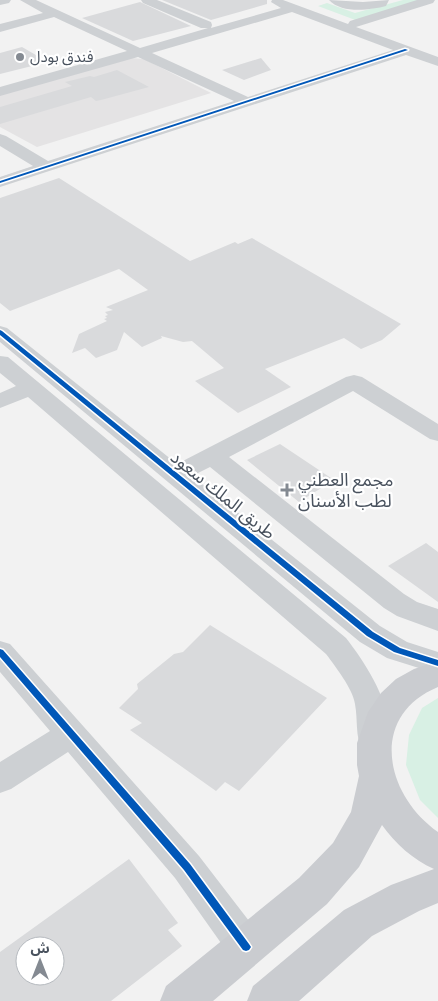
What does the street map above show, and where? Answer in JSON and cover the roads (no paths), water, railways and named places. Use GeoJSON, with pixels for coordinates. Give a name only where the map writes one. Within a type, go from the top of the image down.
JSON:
{"type":"FeatureCollection","features":[{"type":"Feature","properties":{"kind":"main road"},"geometry":{"type":"LineString","coordinates":[[181,1001],[313,891],[346,855],[368,816],[382,714],[403,691],[438,674]]}},
{"type":"Feature","properties":{"kind":"main road"},"geometry":{"type":"LineString","coordinates":[[374,762],[392,812],[421,842],[438,853]]}},
{"type":"Feature","properties":{"kind":"main road"},"geometry":{"type":"LineString","coordinates":[[268,1001],[358,922],[405,898],[438,885]]}},
{"type":"Feature","properties":{"kind":"street"},"geometry":{"type":"LineString","coordinates":[[0,1],[5,0]]}},
{"type":"Feature","properties":{"kind":"street"},"geometry":{"type":"LineString","coordinates":[[26,0],[248,102]]}},
{"type":"Feature","properties":{"kind":"street"},"geometry":{"type":"LineString","coordinates":[[147,0],[206,25]]}},
{"type":"Feature","properties":{"kind":"street"},"geometry":{"type":"LineString","coordinates":[[335,0],[349,6],[364,7],[382,3],[383,0]]}},
{"type":"Feature","properties":{"kind":"street"},"geometry":{"type":"LineString","coordinates":[[354,24],[429,0]]}},
{"type":"Feature","properties":{"kind":"street"},"geometry":{"type":"LineString","coordinates":[[0,92],[206,25],[293,3],[438,55]]}},
{"type":"Feature","properties":{"kind":"street"},"geometry":{"type":"LineString","coordinates":[[0,82],[134,49],[293,3],[438,62]]}},
{"type":"Feature","properties":{"kind":"street"},"geometry":{"type":"LineString","coordinates":[[0,28],[56,14]]}},
{"type":"Feature","properties":{"kind":"street"},"geometry":{"type":"LineString","coordinates":[[0,182],[406,50]]}},
{"type":"Feature","properties":{"kind":"street"},"geometry":{"type":"LineString","coordinates":[[0,139],[46,167]]}},
{"type":"Feature","properties":{"kind":"street","name":"طريق الملك سعود"},"geometry":{"type":"LineString","coordinates":[[0,332],[370,634],[397,650],[438,663]]}},
{"type":"Feature","properties":{"kind":"street"},"geometry":{"type":"LineString","coordinates":[[0,362],[336,646],[349,663],[370,702],[374,762]]}},
{"type":"Feature","properties":{"kind":"street"},"geometry":{"type":"LineString","coordinates":[[175,475],[354,382],[438,434]]}},
{"type":"Feature","properties":{"kind":"street"},"geometry":{"type":"LineString","coordinates":[[0,401],[31,388]]}},
{"type":"Feature","properties":{"kind":"street"},"geometry":{"type":"LineString","coordinates":[[212,456],[394,601],[407,609],[438,620]]}},
{"type":"Feature","properties":{"kind":"street"},"geometry":{"type":"LineString","coordinates":[[0,652],[187,868],[246,947]]}},
{"type":"Feature","properties":{"kind":"street"},"geometry":{"type":"LineString","coordinates":[[0,779],[71,734]]}},
{"type":"Feature","properties":{"kind":"place","name":"فندق بودل"},"geometry":{"type":"Point","coordinates":[20,57]}},
{"type":"Feature","properties":{"kind":"place","name":"مجمع العطني لطب الأسنان"},"geometry":{"type":"Point","coordinates":[287,490]}}]}
